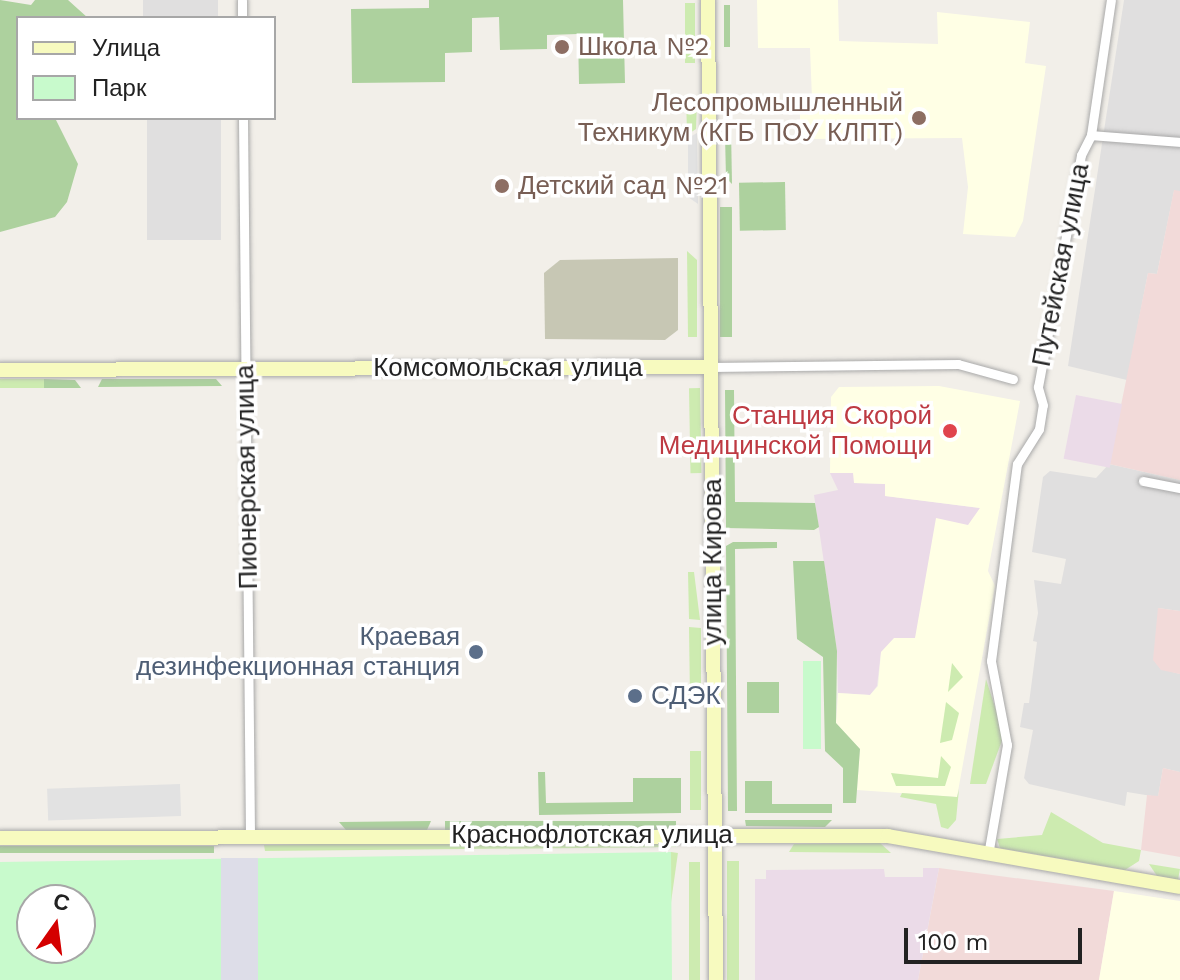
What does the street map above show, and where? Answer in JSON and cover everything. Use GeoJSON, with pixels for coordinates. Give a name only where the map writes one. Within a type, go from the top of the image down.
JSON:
{"type":"FeatureCollection","features":[{"type":"Feature","properties":{"kind":"street","name":"улица Кирова"},"geometry":{"type":"LineString","coordinates":[[708,0],[716,980]]}},
{"type":"Feature","properties":{"kind":"street","name":"Путейская улица"},"geometry":{"type":"LineString","coordinates":[[988,855],[1007,745],[991,661],[1017,464],[1039,429],[1043,405],[1038,387],[1081,155],[1091,135],[1111,0]]}},
{"type":"Feature","properties":{"kind":"street","name":"Пионерская улица"},"geometry":{"type":"LineString","coordinates":[[243,120],[250,836]]}},
{"type":"Feature","properties":{"kind":"street"},"geometry":{"type":"LineString","coordinates":[[1091,135],[1180,142]]}},
{"type":"Feature","properties":{"kind":"street","name":"Комсомольская улица"},"geometry":{"type":"LineString","coordinates":[[0,370],[958,364],[1013,379]]}},
{"type":"Feature","properties":{"kind":"street"},"geometry":{"type":"LineString","coordinates":[[1143,481],[1180,488]]}},
{"type":"Feature","properties":{"kind":"street","name":"Краснофлотская улица"},"geometry":{"type":"LineString","coordinates":[[0,838],[888,836],[965,847],[988,855],[1180,887]]}},
{"type":"Feature","properties":{"kind":"shaded area"},"geometry":{"type":"Polygon","coordinates":[[[143,0],[218,0],[218,16],[143,16],[143,0]]]}},
{"type":"Feature","properties":{"kind":"shaded area","name":"Лесопромышленный Техникум (КГБ ПОУ КЛПТ)"},"geometry":{"type":"Polygon","coordinates":[[[757,0],[838,0],[839,41],[938,44],[937,12],[1030,22],[1025,63],[1046,66],[1023,221],[1015,237],[963,234],[968,187],[962,138],[800,139],[800,106],[812,99],[810,48],[758,48],[757,0]]]}},
{"type":"Feature","properties":{"kind":"shaded area"},"geometry":{"type":"Polygon","coordinates":[[[1124,0],[1180,0],[1180,191],[1174,191],[1157,274],[1148,273],[1127,380],[1068,366],[1124,0]]]}},
{"type":"Feature","properties":{"kind":"shaded area"},"geometry":{"type":"Polygon","coordinates":[[[147,120],[221,120],[221,240],[147,240],[147,120]]]}},
{"type":"Feature","properties":{"kind":"shaded area"},"geometry":{"type":"Polygon","coordinates":[[[697,133],[698,204],[688,197],[688,138],[697,133]]]}},
{"type":"Feature","properties":{"kind":"shaded area"},"geometry":{"type":"Polygon","coordinates":[[[1174,190],[1180,191],[1180,480],[1109,464],[1148,273],[1157,274],[1174,190]]]}},
{"type":"Feature","properties":{"kind":"shaded area"},"geometry":{"type":"Polygon","coordinates":[[[678,258],[678,330],[665,340],[545,339],[544,273],[560,260],[678,258]]]}},
{"type":"Feature","properties":{"kind":"shaded area"},"geometry":{"type":"Polygon","coordinates":[[[939,386],[1020,401],[988,571],[995,586],[957,797],[857,790],[860,749],[836,723],[838,693],[870,695],[878,686],[881,652],[894,638],[915,638],[936,518],[968,525],[980,508],[885,496],[885,484],[854,483],[853,473],[830,473],[831,397],[839,387],[939,386]]]}},
{"type":"Feature","properties":{"kind":"shaded area"},"geometry":{"type":"Polygon","coordinates":[[[1076,395],[1122,404],[1110,468],[1064,459],[1076,395]]]}},
{"type":"Feature","properties":{"kind":"shaded area"},"geometry":{"type":"Polygon","coordinates":[[[1109,464],[1180,480],[1180,611],[1158,608],[1161,669],[1180,674],[1180,772],[1163,768],[1158,797],[1127,792],[1125,806],[1029,784],[1024,778],[1033,730],[1020,727],[1024,703],[1029,703],[1037,642],[1033,641],[1038,613],[1034,580],[1061,584],[1066,559],[1032,552],[1043,477],[1050,471],[1096,478],[1109,464]]]}},
{"type":"Feature","properties":{"kind":"shaded area"},"geometry":{"type":"Polygon","coordinates":[[[830,473],[854,473],[854,483],[886,484],[886,496],[980,508],[915,638],[881,652],[877,686],[870,695],[838,693],[837,651],[814,495],[838,490],[830,473]]]}},
{"type":"Feature","properties":{"kind":"shaded area"},"geometry":{"type":"Polygon","coordinates":[[[1158,608],[1180,611],[1180,674],[1161,670],[1153,660],[1158,608]]]}},
{"type":"Feature","properties":{"kind":"shaded area"},"geometry":{"type":"Polygon","coordinates":[[[1163,768],[1180,772],[1180,857],[1141,850],[1147,795],[1158,796],[1163,768]]]}},
{"type":"Feature","properties":{"kind":"shaded area"},"geometry":{"type":"Polygon","coordinates":[[[180,784],[181,816],[48,821],[47,789],[180,784]]]}},
{"type":"Feature","properties":{"kind":"shaded area"},"geometry":{"type":"Polygon","coordinates":[[[221,858],[258,858],[258,980],[221,980],[221,858]]]}},
{"type":"Feature","properties":{"kind":"shaded area"},"geometry":{"type":"Polygon","coordinates":[[[923,868],[939,868],[918,980],[755,980],[755,879],[766,879],[766,870],[884,869],[885,877],[923,877],[923,868]]]}},
{"type":"Feature","properties":{"kind":"shaded area"},"geometry":{"type":"Polygon","coordinates":[[[939,868],[1114,891],[1099,980],[918,980],[939,868]]]}},
{"type":"Feature","properties":{"kind":"shaded area"},"geometry":{"type":"Polygon","coordinates":[[[1114,891],[1180,901],[1180,980],[1099,980],[1114,891]]]}},
{"type":"Feature","properties":{"kind":"green space"},"geometry":{"type":"Polygon","coordinates":[[[0,0],[31,5],[35,0],[68,0],[86,16],[16,16],[16,120],[56,120],[78,164],[67,202],[55,217],[0,232],[0,0]]]}},
{"type":"Feature","properties":{"kind":"green space"},"geometry":{"type":"Polygon","coordinates":[[[429,0],[623,0],[625,83],[579,84],[578,34],[547,35],[547,49],[500,50],[499,17],[472,18],[472,52],[445,53],[445,82],[352,83],[351,9],[429,8],[429,0]]]}},
{"type":"Feature","properties":{"kind":"green space"},"geometry":{"type":"Polygon","coordinates":[[[685,3],[695,3],[695,63],[685,63],[685,3]]]}},
{"type":"Feature","properties":{"kind":"green space"},"geometry":{"type":"Polygon","coordinates":[[[724,5],[730,5],[730,47],[724,47],[724,5]]]}},
{"type":"Feature","properties":{"kind":"green space"},"geometry":{"type":"Polygon","coordinates":[[[686,94],[697,100],[696,129],[687,135],[686,94]]]}},
{"type":"Feature","properties":{"kind":"green space"},"geometry":{"type":"Polygon","coordinates":[[[731,129],[732,184],[726,178],[725,135],[731,129]]]}},
{"type":"Feature","properties":{"kind":"green space"},"geometry":{"type":"Polygon","coordinates":[[[785,182],[786,230],[740,231],[739,183],[785,182]]]}},
{"type":"Feature","properties":{"kind":"green space"},"geometry":{"type":"Polygon","coordinates":[[[720,207],[732,207],[732,337],[720,337],[720,207]]]}},
{"type":"Feature","properties":{"kind":"green space"},"geometry":{"type":"Polygon","coordinates":[[[687,251],[697,260],[697,337],[688,337],[687,251]]]}},
{"type":"Feature","properties":{"kind":"green space"},"geometry":{"type":"Polygon","coordinates":[[[0,379],[44,379],[44,388],[0,388],[0,379]]]}},
{"type":"Feature","properties":{"kind":"green space"},"geometry":{"type":"Polygon","coordinates":[[[44,379],[75,380],[81,388],[44,388],[44,379]]]}},
{"type":"Feature","properties":{"kind":"green space"},"geometry":{"type":"Polygon","coordinates":[[[102,379],[216,379],[222,386],[98,387],[102,379]]]}},
{"type":"Feature","properties":{"kind":"green space"},"geometry":{"type":"Polygon","coordinates":[[[689,388],[700,388],[701,473],[690,473],[689,388]]]}},
{"type":"Feature","properties":{"kind":"green space"},"geometry":{"type":"Polygon","coordinates":[[[725,390],[734,390],[735,502],[815,503],[819,527],[814,530],[726,528],[725,390]]]}},
{"type":"Feature","properties":{"kind":"green space"},"geometry":{"type":"Polygon","coordinates":[[[733,542],[777,542],[777,548],[735,549],[737,811],[728,811],[726,546],[733,542]]]}},
{"type":"Feature","properties":{"kind":"green space"},"geometry":{"type":"Polygon","coordinates":[[[793,561],[824,561],[837,651],[836,723],[860,749],[856,803],[843,803],[843,768],[825,751],[823,657],[797,639],[793,561]]]}},
{"type":"Feature","properties":{"kind":"green space"},"geometry":{"type":"Polygon","coordinates":[[[688,572],[694,572],[700,620],[689,619],[688,572]]]}},
{"type":"Feature","properties":{"kind":"green space"},"geometry":{"type":"Polygon","coordinates":[[[689,627],[701,628],[701,696],[696,701],[690,700],[689,627]]]}},
{"type":"Feature","properties":{"kind":"green space"},"geometry":{"type":"Polygon","coordinates":[[[803,661],[821,661],[821,749],[803,749],[803,661]]]}},
{"type":"Feature","properties":{"kind":"green space"},"geometry":{"type":"Polygon","coordinates":[[[952,663],[963,677],[948,692],[952,663]]]}},
{"type":"Feature","properties":{"kind":"green space"},"geometry":{"type":"Polygon","coordinates":[[[986,679],[1004,735],[986,784],[970,784],[986,679]]]}},
{"type":"Feature","properties":{"kind":"green space"},"geometry":{"type":"Polygon","coordinates":[[[747,682],[779,682],[779,713],[747,713],[747,682]]]}},
{"type":"Feature","properties":{"kind":"green space"},"geometry":{"type":"Polygon","coordinates":[[[946,702],[959,713],[952,740],[940,743],[946,702]]]}},
{"type":"Feature","properties":{"kind":"green space"},"geometry":{"type":"Polygon","coordinates":[[[690,751],[701,751],[701,810],[690,810],[690,751]]]}},
{"type":"Feature","properties":{"kind":"green space"},"geometry":{"type":"Polygon","coordinates":[[[941,756],[951,767],[945,786],[896,786],[891,773],[938,778],[941,756]]]}},
{"type":"Feature","properties":{"kind":"green space"},"geometry":{"type":"Polygon","coordinates":[[[538,772],[545,772],[546,803],[633,802],[633,778],[681,778],[681,813],[539,815],[538,772]]]}},
{"type":"Feature","properties":{"kind":"green space"},"geometry":{"type":"Polygon","coordinates":[[[745,781],[772,781],[772,804],[832,804],[832,813],[745,813],[745,781]]]}},
{"type":"Feature","properties":{"kind":"green space"},"geometry":{"type":"Polygon","coordinates":[[[959,789],[956,820],[948,829],[941,827],[936,804],[900,797],[902,793],[957,797],[959,789]]]}},
{"type":"Feature","properties":{"kind":"green space"},"geometry":{"type":"Polygon","coordinates":[[[1051,812],[1103,843],[1141,850],[1139,861],[1125,870],[1000,848],[997,839],[1042,835],[1051,812]]]}},
{"type":"Feature","properties":{"kind":"green space"},"geometry":{"type":"Polygon","coordinates":[[[745,820],[832,820],[825,827],[746,826],[745,820]]]}},
{"type":"Feature","properties":{"kind":"green space"},"geometry":{"type":"Polygon","coordinates":[[[431,821],[427,830],[346,830],[339,822],[431,821]]]}},
{"type":"Feature","properties":{"kind":"green space"},"geometry":{"type":"Polygon","coordinates":[[[445,821],[676,821],[676,831],[445,831],[445,821]]]}},
{"type":"Feature","properties":{"kind":"green space"},"geometry":{"type":"Polygon","coordinates":[[[676,838],[676,847],[265,851],[264,845],[676,838]]]}},
{"type":"Feature","properties":{"kind":"green space"},"geometry":{"type":"Polygon","coordinates":[[[880,843],[891,853],[789,852],[794,844],[880,843]]]}},
{"type":"Feature","properties":{"kind":"green space"},"geometry":{"type":"Polygon","coordinates":[[[0,846],[214,846],[214,853],[0,853],[0,846]]]}},
{"type":"Feature","properties":{"kind":"green space"},"geometry":{"type":"Polygon","coordinates":[[[671,852],[678,853],[660,980],[653,979],[671,852]]]}},
{"type":"Feature","properties":{"kind":"green space"},"geometry":{"type":"Polygon","coordinates":[[[671,852],[672,980],[0,980],[0,862],[671,852]]]}},
{"type":"Feature","properties":{"kind":"green space"},"geometry":{"type":"Polygon","coordinates":[[[727,861],[739,861],[739,980],[727,980],[727,861]]]}},
{"type":"Feature","properties":{"kind":"green space"},"geometry":{"type":"Polygon","coordinates":[[[689,862],[700,862],[700,980],[689,980],[689,862]]]}},
{"type":"Feature","properties":{"kind":"green space"},"geometry":{"type":"Polygon","coordinates":[[[1149,864],[1180,869],[1178,880],[1157,876],[1149,864]]]}},
{"type":"Feature","properties":{"kind":"place","name":"Школа №2"},"geometry":{"type":"Point","coordinates":[562,47]}},
{"type":"Feature","properties":{"kind":"place","name":"Лесопромышленный Техникум (КГБ ПОУ КЛПТ)"},"geometry":{"type":"Point","coordinates":[919,118]}},
{"type":"Feature","properties":{"kind":"place","name":"Детский сад №21"},"geometry":{"type":"Point","coordinates":[502,186]}},
{"type":"Feature","properties":{"kind":"place","name":"Станция Скорой Медицинской Помощи"},"geometry":{"type":"Point","coordinates":[950,431]}},
{"type":"Feature","properties":{"kind":"place","name":"Краевая дезинфекционная станция"},"geometry":{"type":"Point","coordinates":[476,652]}},
{"type":"Feature","properties":{"kind":"place","name":"СДЭК"},"geometry":{"type":"Point","coordinates":[635,696]}}]}
